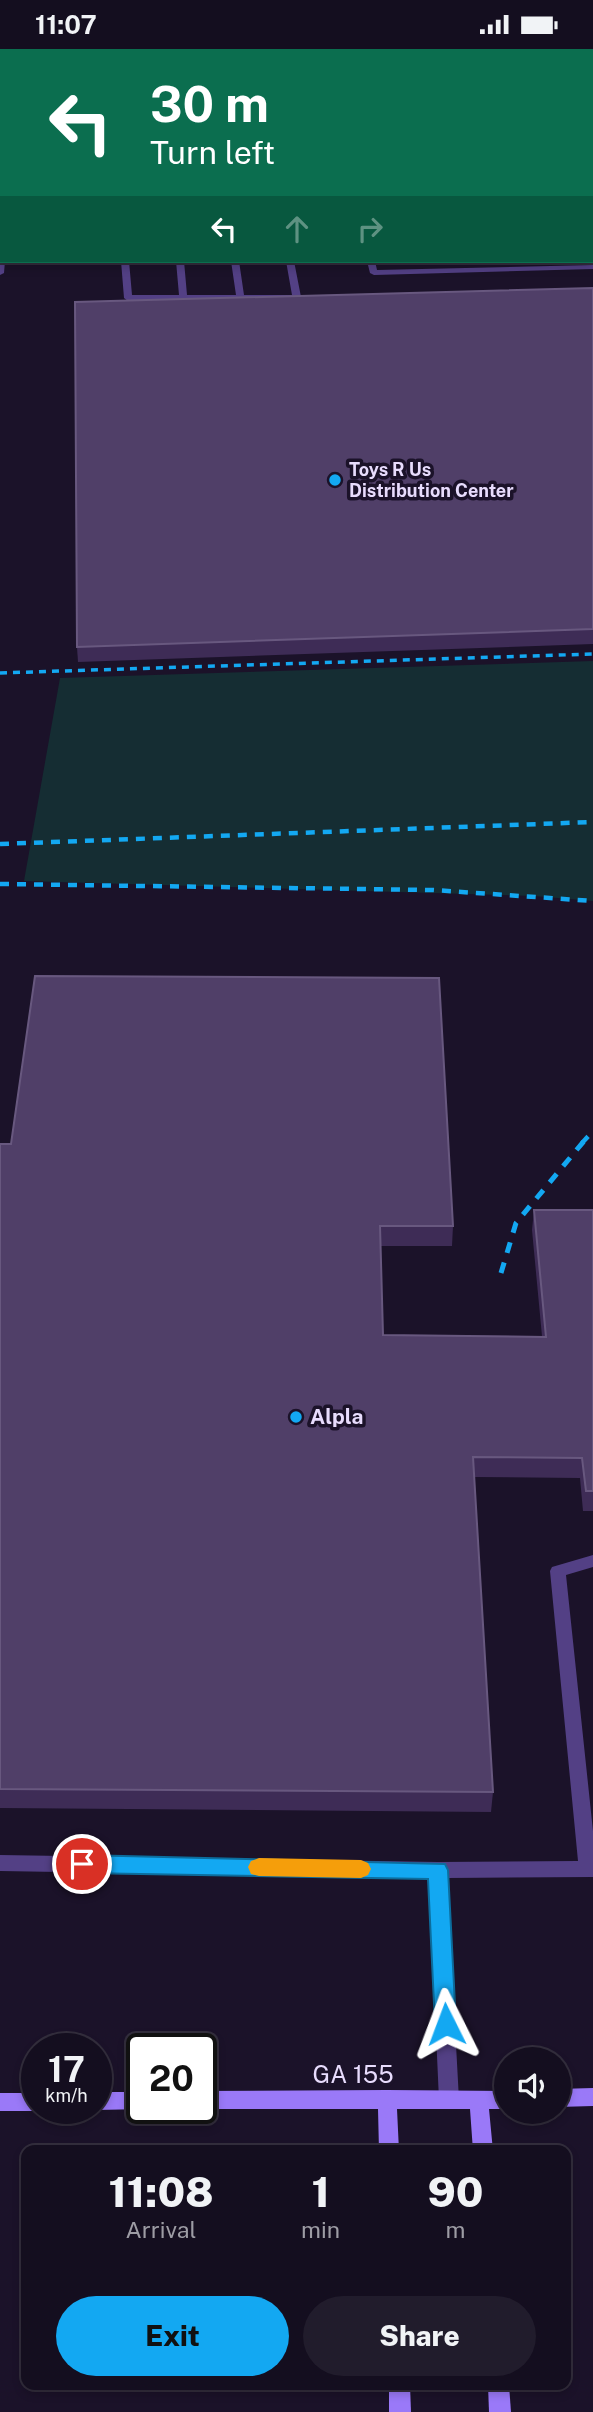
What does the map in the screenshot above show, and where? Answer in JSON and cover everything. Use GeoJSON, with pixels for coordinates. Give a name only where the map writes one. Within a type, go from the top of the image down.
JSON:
{"type":"FeatureCollection","features":[{"type":"Feature","properties":{"kind":"main road"},"geometry":{"type":"LineString","coordinates":[[571,2098],[593,2097]]}},
{"type":"Feature","properties":{"kind":"main road"},"geometry":{"type":"LineString","coordinates":[[387,2099],[389,2145]]}},
{"type":"Feature","properties":{"kind":"main road","name":"GA 155"},"geometry":{"type":"LineString","coordinates":[[217,2101],[494,2100]]}},
{"type":"Feature","properties":{"kind":"main road"},"geometry":{"type":"LineString","coordinates":[[479,2101],[483,2145]]}},
{"type":"Feature","properties":{"kind":"main road"},"geometry":{"type":"LineString","coordinates":[[0,2102],[21,2102]]}},
{"type":"Feature","properties":{"kind":"main road"},"geometry":{"type":"LineString","coordinates":[[399,2390],[400,2412]]}},
{"type":"Feature","properties":{"kind":"main road"},"geometry":{"type":"LineString","coordinates":[[498,2390],[500,2412]]}},
{"type":"Feature","properties":{"kind":"lane"},"geometry":{"type":"LineString","coordinates":[[125,263],[128,298],[297,297],[290,263]]}},
{"type":"Feature","properties":{"kind":"lane"},"geometry":{"type":"LineString","coordinates":[[180,263],[183,298]]}},
{"type":"Feature","properties":{"kind":"lane"},"geometry":{"type":"LineString","coordinates":[[235,263],[240,297]]}},
{"type":"Feature","properties":{"kind":"lane"},"geometry":{"type":"LineString","coordinates":[[372,263],[374,273],[593,267]]}},
{"type":"Feature","properties":{"kind":"lane"},"geometry":{"type":"LineString","coordinates":[[0,1863],[438,1870],[591,1869],[558,1571],[593,1561]]}},
{"type":"Feature","properties":{"kind":"lane"},"geometry":{"type":"LineString","coordinates":[[438,1870],[449,2100]]}},
{"type":"Feature","properties":{"kind":"green space"},"geometry":{"type":"Polygon","coordinates":[[[593,661],[593,901],[534,896],[24,881],[60,678],[593,661]]]}},
{"type":"Feature","properties":{"kind":"building","name":"Toys R Us Distribution Center"},"geometry":{"type":"Polygon","coordinates":[[[593,288],[593,629],[77,647],[75,302],[593,288]]]}},
{"type":"Feature","properties":{"kind":"building","name":"Alpla"},"geometry":{"type":"Polygon","coordinates":[[[35,976],[439,978],[453,1226],[380,1226],[383,1335],[546,1337],[534,1210],[593,1210],[593,1491],[586,1491],[582,1458],[473,1457],[493,1792],[0,1789],[0,1144],[11,1144],[35,976]]]}},
{"type":"Feature","properties":{"kind":"railway"},"geometry":{"type":"LineString","coordinates":[[0,673],[593,654]]}},
{"type":"Feature","properties":{"kind":"railway"},"geometry":{"type":"LineString","coordinates":[[0,844],[593,822]]}},
{"type":"Feature","properties":{"kind":"railway"},"geometry":{"type":"LineString","coordinates":[[0,884],[433,890],[593,901]]}},
{"type":"Feature","properties":{"kind":"railway"},"geometry":{"type":"LineString","coordinates":[[582,1143],[593,1131]]}},
{"type":"Feature","properties":{"kind":"railway"},"geometry":{"type":"LineString","coordinates":[[501,1273],[516,1223],[584,1141]]}},
{"type":"Feature","properties":{"kind":"slow traffic"},"geometry":{"type":"LineString","coordinates":[[259,1867],[361,1869]]}},
{"type":"Feature","properties":{"kind":"place","name":"Toys R Us Distribution Center"},"geometry":{"type":"Point","coordinates":[335,480]}},
{"type":"Feature","properties":{"kind":"place","name":"Alpla"},"geometry":{"type":"Point","coordinates":[296,1417]}},
{"type":"Feature","properties":{"kind":"route"},"geometry":{"type":"LineString","coordinates":[[82,1864],[438,1870],[446,2024]]}}]}
